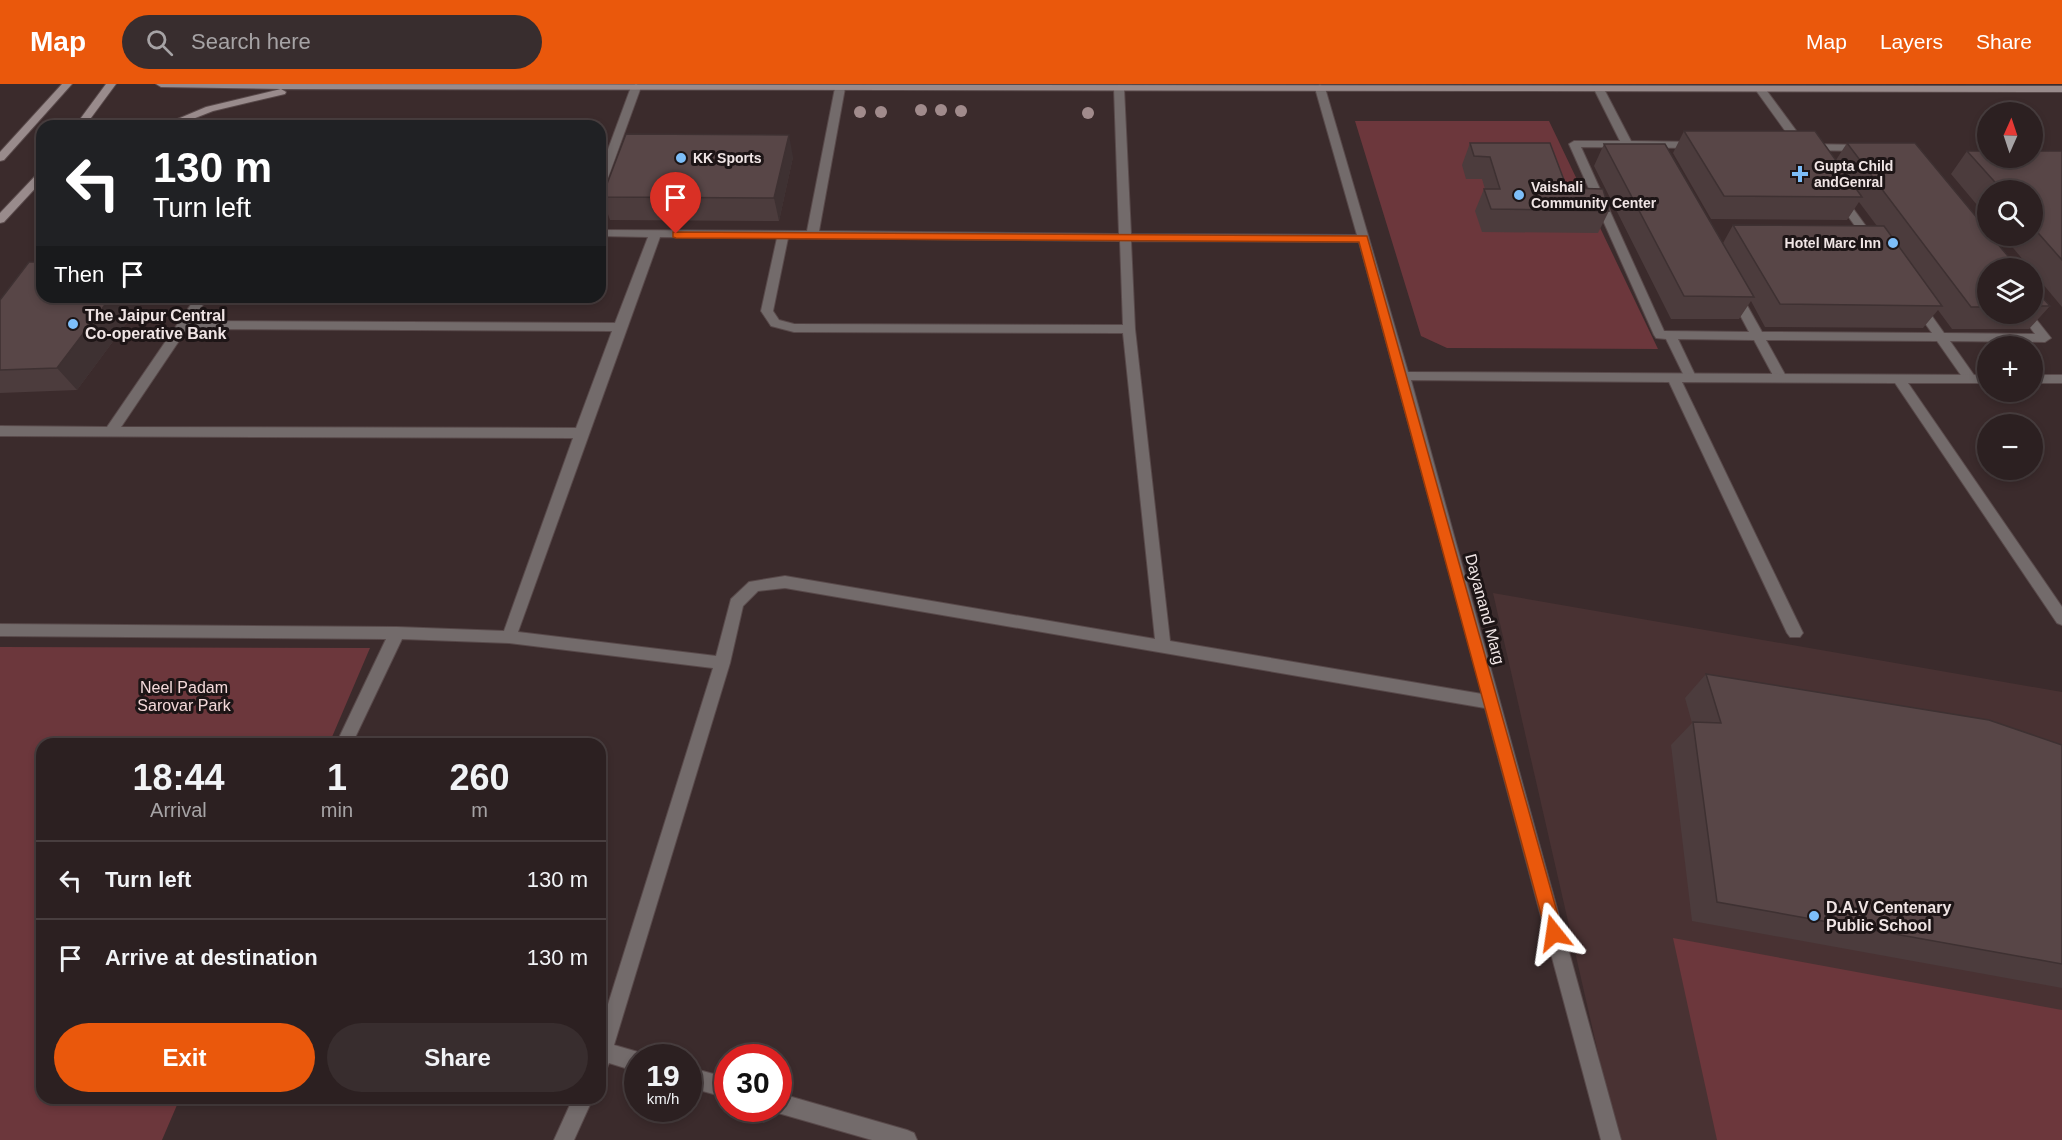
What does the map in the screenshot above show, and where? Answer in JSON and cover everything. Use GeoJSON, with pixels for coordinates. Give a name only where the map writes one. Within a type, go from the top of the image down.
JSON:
{"type":"FeatureCollection","features":[{"type":"Feature","properties":{"kind":"street"},"geometry":{"type":"LineString","coordinates":[[0,158],[67,84]]}},
{"type":"Feature","properties":{"kind":"street"},"geometry":{"type":"LineString","coordinates":[[84,120],[111,84]]}},
{"type":"Feature","properties":{"kind":"street"},"geometry":{"type":"LineString","coordinates":[[160,84],[1599,89],[1636,86],[1760,89],[1897,86],[2062,89]]}},
{"type":"Feature","properties":{"kind":"street"},"geometry":{"type":"LineString","coordinates":[[182,120],[210,109],[300,85]]}},
{"type":"Feature","properties":{"kind":"street"},"geometry":{"type":"LineString","coordinates":[[606,170],[636,87]]}},
{"type":"Feature","properties":{"kind":"street"},"geometry":{"type":"LineString","coordinates":[[812,236],[840,88]]}},
{"type":"Feature","properties":{"kind":"street"},"geometry":{"type":"LineString","coordinates":[[1119,88],[1127,236],[1129,329],[1163,644]]}},
{"type":"Feature","properties":{"kind":"street","name":"Dayanand Marg"},"geometry":{"type":"LineString","coordinates":[[1320,88],[1402,376],[1611,1140]]}},
{"type":"Feature","properties":{"kind":"street"},"geometry":{"type":"LineString","coordinates":[[1599,89],[1627,144]]}},
{"type":"Feature","properties":{"kind":"street"},"geometry":{"type":"LineString","coordinates":[[1760,89],[1801,150],[1874,148]]}},
{"type":"Feature","properties":{"kind":"street"},"geometry":{"type":"LineString","coordinates":[[1710,146],[1654,150],[1627,144],[1574,144],[1660,335],[2045,338],[2034,324]]}},
{"type":"Feature","properties":{"kind":"street"},"geometry":{"type":"LineString","coordinates":[[0,220],[36,181]]}},
{"type":"Feature","properties":{"kind":"street"},"geometry":{"type":"LineString","coordinates":[[1836,192],[1863,237],[1882,255]]}},
{"type":"Feature","properties":{"kind":"street"},"geometry":{"type":"LineString","coordinates":[[606,233],[1363,238]]}},
{"type":"Feature","properties":{"kind":"street"},"geometry":{"type":"LineString","coordinates":[[509,637],[583,433],[618,327],[655,234]]}},
{"type":"Feature","properties":{"kind":"street"},"geometry":{"type":"LineString","coordinates":[[783,236],[767,311],[775,323],[794,328],[1129,329]]}},
{"type":"Feature","properties":{"kind":"street"},"geometry":{"type":"LineString","coordinates":[[1731,287],[1781,378]]}},
{"type":"Feature","properties":{"kind":"street"},"geometry":{"type":"LineString","coordinates":[[1909,292],[1970,378]]}},
{"type":"Feature","properties":{"kind":"street"},"geometry":{"type":"LineString","coordinates":[[111,431],[198,303]]}},
{"type":"Feature","properties":{"kind":"street"},"geometry":{"type":"LineString","coordinates":[[182,325],[618,327]]}},
{"type":"Feature","properties":{"kind":"street"},"geometry":{"type":"LineString","coordinates":[[1670,335],[1690,377]]}},
{"type":"Feature","properties":{"kind":"street"},"geometry":{"type":"LineString","coordinates":[[1402,376],[1977,378]]}},
{"type":"Feature","properties":{"kind":"street"},"geometry":{"type":"LineString","coordinates":[[1673,377],[1795,633]]}},
{"type":"Feature","properties":{"kind":"street"},"geometry":{"type":"LineString","coordinates":[[1898,378],[2062,619]]}},
{"type":"Feature","properties":{"kind":"street"},"geometry":{"type":"LineString","coordinates":[[2043,379],[2062,379]]}},
{"type":"Feature","properties":{"kind":"street"},"geometry":{"type":"LineString","coordinates":[[0,430],[583,433]]}},
{"type":"Feature","properties":{"kind":"street"},"geometry":{"type":"LineString","coordinates":[[606,1044],[722,663],[736,603],[754,586],[785,582],[1163,644],[1491,702]]}},
{"type":"Feature","properties":{"kind":"street"},"geometry":{"type":"LineString","coordinates":[[0,630],[397,633],[509,637],[722,663]]}},
{"type":"Feature","properties":{"kind":"street"},"geometry":{"type":"LineString","coordinates":[[347,738],[397,633]]}},
{"type":"Feature","properties":{"kind":"street"},"geometry":{"type":"LineString","coordinates":[[606,1058],[624,1060]]}},
{"type":"Feature","properties":{"kind":"street"},"geometry":{"type":"LineString","coordinates":[[564,1140],[580,1104]]}},
{"type":"Feature","properties":{"kind":"street"},"geometry":{"type":"LineString","coordinates":[[792,1107],[907,1140]]}},
{"type":"Feature","properties":{"kind":"shaded area","name":"D.A.V Centenary Public School"},"geometry":{"type":"Polygon","coordinates":[[[1493,593],[2062,692],[2062,1140],[1618,1140],[1493,593]]]}},
{"type":"Feature","properties":{"kind":"green space"},"geometry":{"type":"Polygon","coordinates":[[[1355,121],[1549,121],[1658,349],[1447,348],[1421,336],[1355,121]]]}},
{"type":"Feature","properties":{"kind":"green space","name":"Neel Padam Sarovar Park"},"geometry":{"type":"Polygon","coordinates":[[[0,647],[370,648],[332,738],[36,738],[36,1104],[177,1104],[162,1140],[0,1140],[0,647]]]}},
{"type":"Feature","properties":{"kind":"green space"},"geometry":{"type":"Polygon","coordinates":[[[1673,938],[2062,1010],[2062,1140],[1717,1140],[1673,938]]]}},
{"type":"Feature","properties":{"kind":"building"},"geometry":{"type":"Polygon","coordinates":[[[1684,131],[1815,131],[1862,197],[1724,196],[1684,131]]]}},
{"type":"Feature","properties":{"kind":"building"},"geometry":{"type":"Polygon","coordinates":[[[626,134],[789,135],[774,198],[606,197],[606,186],[626,134]]]}},
{"type":"Feature","properties":{"kind":"building"},"geometry":{"type":"Polygon","coordinates":[[[1470,143],[1550,143],[1567,188],[1603,189],[1609,211],[1491,209],[1484,189],[1500,189],[1490,157],[1474,156],[1470,143]]]}},
{"type":"Feature","properties":{"kind":"building"},"geometry":{"type":"Polygon","coordinates":[[[1847,143],[1915,143],[1977,218],[1977,246],[1999,246],[2010,258],[1977,258],[1977,307],[1971,307],[1847,143]]]}},
{"type":"Feature","properties":{"kind":"building"},"geometry":{"type":"Polygon","coordinates":[[[1604,144],[1665,144],[1754,297],[1684,296],[1604,144]]]}},
{"type":"Feature","properties":{"kind":"building"},"geometry":{"type":"Polygon","coordinates":[[[1967,151],[1977,151],[1977,162],[1967,151]]]}},
{"type":"Feature","properties":{"kind":"building"},"geometry":{"type":"Polygon","coordinates":[[[2043,151],[2062,151],[2062,260],[2043,238],[2043,180],[1993,180],[1982,168],[2043,168],[2043,151]]]}},
{"type":"Feature","properties":{"kind":"building"},"geometry":{"type":"Polygon","coordinates":[[[1733,225],[1884,226],[1942,306],[1780,304],[1733,225]]]}},
{"type":"Feature","properties":{"kind":"building"},"geometry":{"type":"Polygon","coordinates":[[[29,262],[36,262],[36,303],[106,303],[57,368],[0,370],[0,300],[29,262]]]}},
{"type":"Feature","properties":{"kind":"building"},"geometry":{"type":"Polygon","coordinates":[[[2043,298],[2050,306],[2043,306],[2043,298]]]}},
{"type":"Feature","properties":{"kind":"building"},"geometry":{"type":"Polygon","coordinates":[[[1706,674],[1989,720],[2062,745],[2062,964],[1717,902],[1693,722],[1721,723],[1706,674]]]}},
{"type":"Feature","properties":{"kind":"place","name":"KK Sports"},"geometry":{"type":"Point","coordinates":[681,158]}},
{"type":"Feature","properties":{"kind":"place","name":"Gupta Child andGenral"},"geometry":{"type":"Point","coordinates":[1800,174]}},
{"type":"Feature","properties":{"kind":"place","name":"Vaishali Community Center"},"geometry":{"type":"Point","coordinates":[1519,195]}},
{"type":"Feature","properties":{"kind":"place","name":"Hotel Marc Inn"},"geometry":{"type":"Point","coordinates":[1893,243]}},
{"type":"Feature","properties":{"kind":"place","name":"The Jaipur Central Co-operative Bank"},"geometry":{"type":"Point","coordinates":[73,324]}},
{"type":"Feature","properties":{"kind":"place","name":"D.A.V Centenary Public School"},"geometry":{"type":"Point","coordinates":[1814,916]}},
{"type":"Feature","properties":{"kind":"route"},"geometry":{"type":"LineString","coordinates":[[676,234],[1363,238],[1554,933]]}}]}
